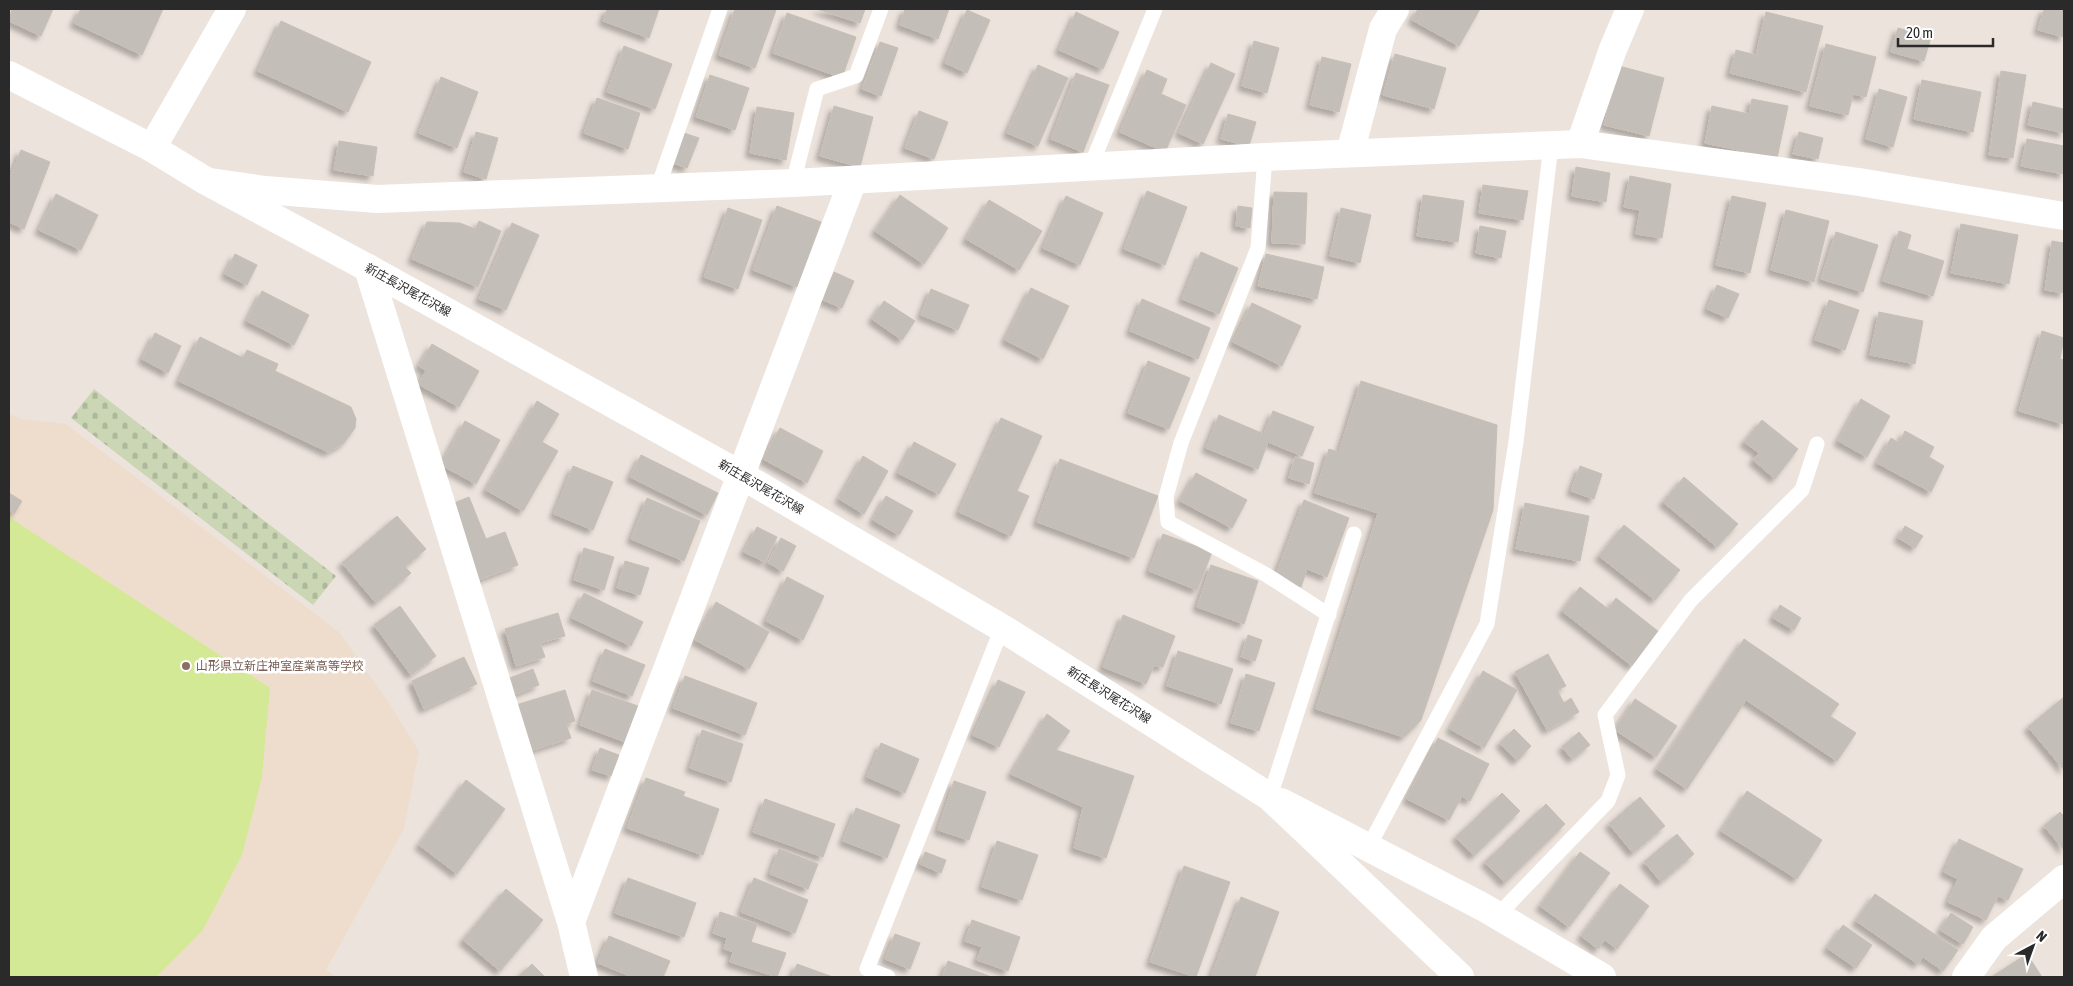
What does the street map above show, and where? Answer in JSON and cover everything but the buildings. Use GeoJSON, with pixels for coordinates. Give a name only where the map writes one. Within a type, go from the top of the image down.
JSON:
{"type":"FeatureCollection","features":[{"type":"Feature","properties":{"kind":"street"},"geometry":{"type":"LineString","coordinates":[[152,148],[232,9]]}},
{"type":"Feature","properties":{"kind":"street"},"geometry":{"type":"LineString","coordinates":[[1350,153],[1383,29],[1395,9]]}},
{"type":"Feature","properties":{"kind":"street"},"geometry":{"type":"LineString","coordinates":[[1580,144],[1613,48],[1630,9]]}},
{"type":"Feature","properties":{"kind":"street","name":"新庄長沢尾花沢線"},"geometry":{"type":"LineString","coordinates":[[9,75],[152,148],[206,181],[368,268],[742,475],[1002,628],[1270,797],[1460,977]]}},
{"type":"Feature","properties":{"kind":"street"},"geometry":{"type":"LineString","coordinates":[[206,181],[265,190],[377,199],[793,184],[1265,157],[1580,144],[1859,182],[2064,216]]}},
{"type":"Feature","properties":{"kind":"street"},"geometry":{"type":"LineString","coordinates":[[571,922],[853,180]]}},
{"type":"Feature","properties":{"kind":"street"},"geometry":{"type":"LineString","coordinates":[[368,268],[571,922],[584,977]]}},
{"type":"Feature","properties":{"kind":"street"},"geometry":{"type":"LineString","coordinates":[[1270,797],[1497,916],[1602,977]]}},
{"type":"Feature","properties":{"kind":"street"},"geometry":{"type":"LineString","coordinates":[[1966,977],[1994,938],[2064,880]]}},
{"type":"Feature","properties":{"kind":"lane"},"geometry":{"type":"LineString","coordinates":[[657,190],[720,9]]}},
{"type":"Feature","properties":{"kind":"lane"},"geometry":{"type":"LineString","coordinates":[[793,184],[817,89],[856,76],[881,9]]}},
{"type":"Feature","properties":{"kind":"lane"},"geometry":{"type":"LineString","coordinates":[[1090,168],[1155,9]]}},
{"type":"Feature","properties":{"kind":"lane"},"geometry":{"type":"LineString","coordinates":[[1368,848],[1487,624],[1516,442],[1551,145]]}},
{"type":"Feature","properties":{"kind":"lane"},"geometry":{"type":"LineString","coordinates":[[1265,157],[1258,248],[1181,443],[1166,497],[1168,522],[1265,574],[1330,615]]}},
{"type":"Feature","properties":{"kind":"lane"},"geometry":{"type":"LineString","coordinates":[[1497,916],[1608,800],[1618,775],[1606,715],[1691,600],[1802,490],[1817,444]]}},
{"type":"Feature","properties":{"kind":"lane"},"geometry":{"type":"LineString","coordinates":[[1270,797],[1330,615],[1354,534]]}},
{"type":"Feature","properties":{"kind":"lane"},"geometry":{"type":"LineString","coordinates":[[888,977],[868,969],[1002,628]]}},
{"type":"Feature","properties":{"kind":"shaded area","name":"山形県立新庄神室産業高等学校"},"geometry":{"type":"Polygon","coordinates":[[[9,414],[22,419],[66,424],[339,632],[387,700],[419,751],[404,829],[326,970],[337,977],[9,977],[9,414]]]}},
{"type":"Feature","properties":{"kind":"green space"},"geometry":{"type":"Polygon","coordinates":[[[94,389],[336,576],[313,605],[71,418],[94,389]]]}},
{"type":"Feature","properties":{"kind":"green space"},"geometry":{"type":"Polygon","coordinates":[[[9,517],[270,688],[262,777],[242,855],[203,930],[156,977],[9,977],[9,517]]]}},
{"type":"Feature","properties":{"kind":"place","name":"山形県立新庄神室産業高等学校"},"geometry":{"type":"Point","coordinates":[186,666]}}]}
